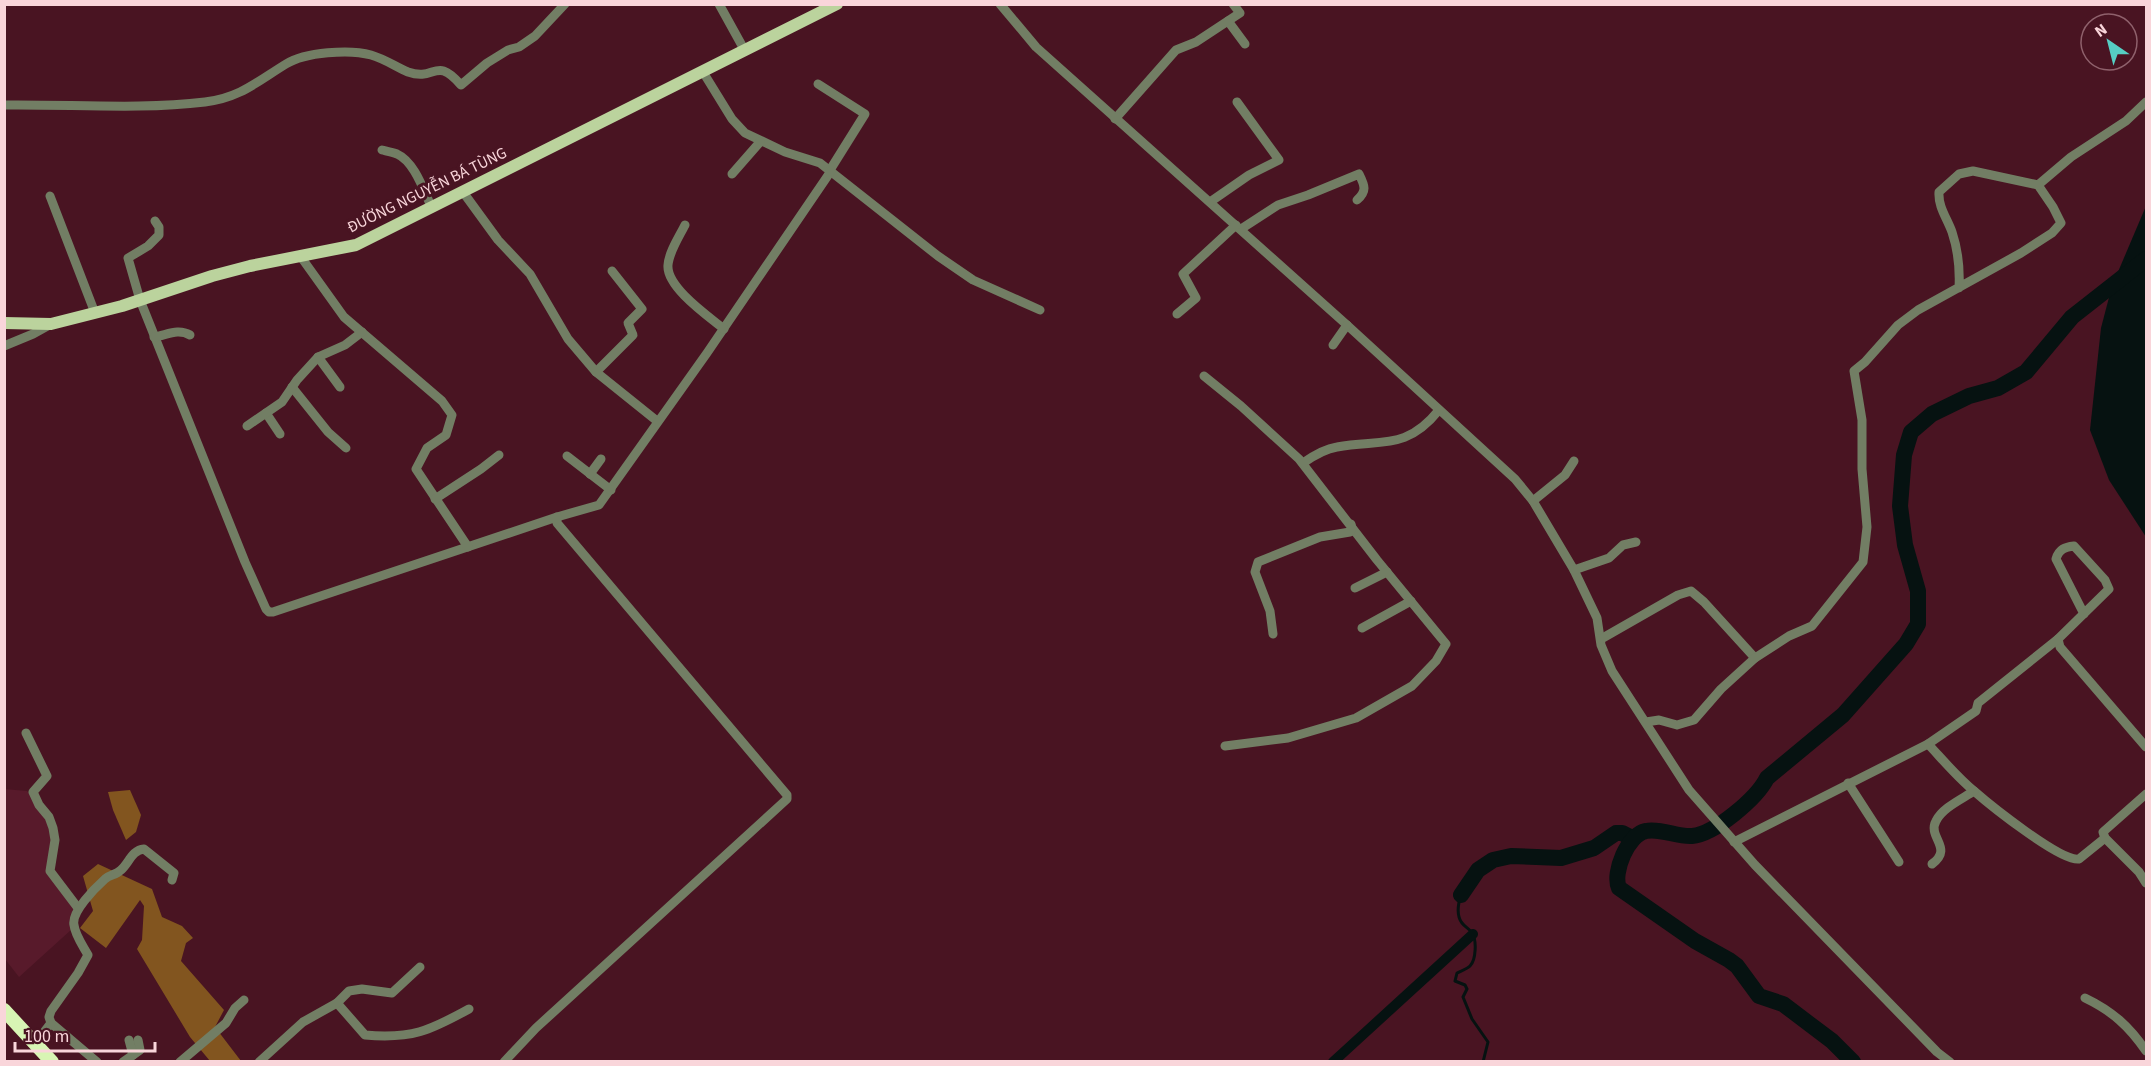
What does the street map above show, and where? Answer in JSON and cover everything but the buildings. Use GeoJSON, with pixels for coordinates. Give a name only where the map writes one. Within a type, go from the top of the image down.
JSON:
{"type":"FeatureCollection","features":[{"type":"Feature","properties":{"kind":"highway"},"geometry":{"type":"LineString","coordinates":[[4,1010],[52,1062]]}},
{"type":"Feature","properties":{"kind":"main road","name":"ĐƯỜNG NGUYỄN BÁ TÙNG"},"geometry":{"type":"LineString","coordinates":[[4,323],[51,324],[140,300],[250,266],[356,245],[837,4]]}},
{"type":"Feature","properties":{"kind":"street"},"geometry":{"type":"LineString","coordinates":[[4,105],[123,106],[204,103],[238,94],[297,59],[326,53],[354,52],[370,55],[417,74],[444,70],[451,73],[461,85],[487,63],[536,36],[565,4]]}},
{"type":"Feature","properties":{"kind":"street"},"geometry":{"type":"LineString","coordinates":[[719,4],[745,51]]}},
{"type":"Feature","properties":{"kind":"street"},"geometry":{"type":"LineString","coordinates":[[1000,4],[1036,47],[1347,325],[1515,479],[1533,501],[1574,570],[1597,618],[1601,639],[1612,671],[1689,790],[1731,838],[1937,1052],[1950,1062]]}},
{"type":"Feature","properties":{"kind":"street"},"geometry":{"type":"LineString","coordinates":[[1115,119],[1176,50],[1196,42],[1240,13],[1233,4]]}},
{"type":"Feature","properties":{"kind":"street"},"geometry":{"type":"LineString","coordinates":[[1228,21],[1245,44]]}},
{"type":"Feature","properties":{"kind":"street"},"geometry":{"type":"LineString","coordinates":[[703,72],[732,119],[745,133],[760,142],[820,163],[938,256],[973,280],[1040,310]]}},
{"type":"Feature","properties":{"kind":"street"},"geometry":{"type":"LineString","coordinates":[[155,221],[159,235],[148,246],[128,258],[140,300],[245,562],[269,612],[309,601],[557,517],[599,505],[831,171],[865,114],[818,84]]}},
{"type":"Feature","properties":{"kind":"street"},"geometry":{"type":"LineString","coordinates":[[1210,202],[1249,175],[1279,160],[1237,102]]}},
{"type":"Feature","properties":{"kind":"street"},"geometry":{"type":"LineString","coordinates":[[2038,185],[2071,158],[2126,121],[2146,102]]}},
{"type":"Feature","properties":{"kind":"street"},"geometry":{"type":"LineString","coordinates":[[732,174],[760,142]]}},
{"type":"Feature","properties":{"kind":"street"},"geometry":{"type":"LineString","coordinates":[[382,150],[396,153],[406,162],[414,172],[432,208]]}},
{"type":"Feature","properties":{"kind":"street"},"geometry":{"type":"LineString","coordinates":[[1646,722],[1659,720],[1677,725],[1694,720],[1721,689],[1755,658],[1789,636],[1812,626],[1863,562],[1868,527],[1862,469],[1862,420],[1854,371],[1898,325],[1918,310],[1959,288],[2052,233],[2061,223],[2038,185],[1973,171],[1959,174],[1939,192],[1938,203],[1952,232],[1957,251],[1960,269],[1959,288]]}},
{"type":"Feature","properties":{"kind":"street"},"geometry":{"type":"LineString","coordinates":[[1177,314],[1196,298],[1183,274],[1238,227],[1278,204],[1308,195],[1359,174],[1365,190],[1357,200]]}},
{"type":"Feature","properties":{"kind":"street"},"geometry":{"type":"LineString","coordinates":[[464,192],[498,240],[530,274],[563,332],[596,372],[657,421]]}},
{"type":"Feature","properties":{"kind":"street"},"geometry":{"type":"LineString","coordinates":[[50,196],[95,313]]}},
{"type":"Feature","properties":{"kind":"street"},"geometry":{"type":"LineString","coordinates":[[685,225],[670,257],[668,267],[670,275],[677,288],[724,328]]}},
{"type":"Feature","properties":{"kind":"street"},"geometry":{"type":"LineString","coordinates":[[300,257],[336,308],[442,401],[452,415],[446,435],[427,448],[416,469],[468,547]]}},
{"type":"Feature","properties":{"kind":"street"},"geometry":{"type":"LineString","coordinates":[[596,372],[633,335],[628,323],[642,309],[612,271]]}},
{"type":"Feature","properties":{"kind":"street"},"geometry":{"type":"LineString","coordinates":[[4,346],[51,324]]}},
{"type":"Feature","properties":{"kind":"street"},"geometry":{"type":"LineString","coordinates":[[1333,345],[1347,325]]}},
{"type":"Feature","properties":{"kind":"street"},"geometry":{"type":"LineString","coordinates":[[154,338],[178,331],[190,335]]}},
{"type":"Feature","properties":{"kind":"street"},"geometry":{"type":"LineString","coordinates":[[247,426],[282,402],[318,357],[345,345],[362,332]]}},
{"type":"Feature","properties":{"kind":"street"},"geometry":{"type":"LineString","coordinates":[[318,357],[340,387]]}},
{"type":"Feature","properties":{"kind":"street"},"geometry":{"type":"LineString","coordinates":[[1204,376],[1241,406],[1303,463],[1446,644],[1436,661],[1412,686],[1356,718],[1288,738],[1225,746]]}},
{"type":"Feature","properties":{"kind":"street"},"geometry":{"type":"LineString","coordinates":[[292,387],[328,432],[346,448]]}},
{"type":"Feature","properties":{"kind":"street"},"geometry":{"type":"LineString","coordinates":[[1303,463],[1335,447],[1404,439],[1428,424],[1439,410]]}},
{"type":"Feature","properties":{"kind":"street"},"geometry":{"type":"LineString","coordinates":[[266,413],[280,434]]}},
{"type":"Feature","properties":{"kind":"street"},"geometry":{"type":"LineString","coordinates":[[435,499],[482,469],[499,455]]}},
{"type":"Feature","properties":{"kind":"street"},"geometry":{"type":"LineString","coordinates":[[567,456],[611,490]]}},
{"type":"Feature","properties":{"kind":"street"},"geometry":{"type":"LineString","coordinates":[[590,474],[601,459]]}},
{"type":"Feature","properties":{"kind":"street"},"geometry":{"type":"LineString","coordinates":[[1533,501],[1565,475],[1574,461]]}},
{"type":"Feature","properties":{"kind":"street"},"geometry":{"type":"LineString","coordinates":[[504,1062],[536,1028],[787,799],[787,795],[686,674],[557,524],[557,517]]}},
{"type":"Feature","properties":{"kind":"street"},"geometry":{"type":"LineString","coordinates":[[1273,634],[1270,611],[1255,572],[1258,562],[1320,537],[1350,532],[1351,524]]}},
{"type":"Feature","properties":{"kind":"street"},"geometry":{"type":"LineString","coordinates":[[1574,570],[1609,558],[1623,545],[1636,542]]}},
{"type":"Feature","properties":{"kind":"street"},"geometry":{"type":"LineString","coordinates":[[1731,838],[1928,744],[1976,711],[1978,703],[2058,639],[2084,614],[2109,589],[2105,580],[2074,546],[2065,547],[2058,552],[2056,559],[2084,614]]}},
{"type":"Feature","properties":{"kind":"street"},"geometry":{"type":"LineString","coordinates":[[1355,588],[1387,572]]}},
{"type":"Feature","properties":{"kind":"street"},"geometry":{"type":"LineString","coordinates":[[1601,639],[1677,594],[1690,591],[1704,602],[1755,658]]}},
{"type":"Feature","properties":{"kind":"street"},"geometry":{"type":"LineString","coordinates":[[1362,628],[1411,601]]}},
{"type":"Feature","properties":{"kind":"street"},"geometry":{"type":"LineString","coordinates":[[2058,639],[2060,647],[2146,747]]}},
{"type":"Feature","properties":{"kind":"street"},"geometry":{"type":"LineString","coordinates":[[26,733],[47,776],[33,792],[39,806],[50,817],[53,828],[54,840],[50,871],[78,908]]}},
{"type":"Feature","properties":{"kind":"street"},"geometry":{"type":"LineString","coordinates":[[1928,744],[1974,791],[2034,836],[2071,859],[2079,859],[2105,838]]}},
{"type":"Feature","properties":{"kind":"street"},"geometry":{"type":"LineString","coordinates":[[1848,783],[1899,862]]}},
{"type":"Feature","properties":{"kind":"street"},"geometry":{"type":"LineString","coordinates":[[1932,864],[1939,858],[1941,851],[1934,831],[1935,822],[1942,813],[1974,791]]}},
{"type":"Feature","properties":{"kind":"street"},"geometry":{"type":"LineString","coordinates":[[2146,794],[2103,832],[2105,838],[2139,872],[2146,883]]}},
{"type":"Feature","properties":{"kind":"street"},"geometry":{"type":"LineString","coordinates":[[97,1062],[51,1023],[49,1017],[88,955],[74,927],[73,922],[78,908],[102,881],[119,872],[136,851],[141,849],[174,873],[172,880]]}},
{"type":"Feature","properties":{"kind":"street"},"geometry":{"type":"LineString","coordinates":[[259,1062],[303,1022],[337,1003],[349,991],[357,988],[392,993],[420,967]]}},
{"type":"Feature","properties":{"kind":"street"},"geometry":{"type":"LineString","coordinates":[[2085,998],[2107,1009],[2121,1020],[2146,1051]]}},
{"type":"Feature","properties":{"kind":"street"},"geometry":{"type":"LineString","coordinates":[[180,1062],[226,1023],[235,1008],[244,1000]]}},
{"type":"Feature","properties":{"kind":"street"},"geometry":{"type":"LineString","coordinates":[[337,1003],[350,1021],[365,1035],[388,1037],[411,1035],[441,1024],[469,1009]]}},
{"type":"Feature","properties":{"kind":"street"},"geometry":{"type":"LineString","coordinates":[[35,1044],[51,1023]]}},
{"type":"Feature","properties":{"kind":"street"},"geometry":{"type":"LineString","coordinates":[[123,1062],[140,1050],[134,1040]]}},
{"type":"Feature","properties":{"kind":"shaded area"},"geometry":{"type":"Polygon","coordinates":[[[2146,206],[2146,537],[2109,480],[2090,430],[2101,328],[2112,286],[2146,206]]]}},
{"type":"Feature","properties":{"kind":"shaded area"},"geometry":{"type":"Polygon","coordinates":[[[4,789],[27,791],[48,814],[52,825],[49,872],[76,909],[72,929],[19,977],[5,959],[4,789]]]}},
{"type":"Feature","properties":{"kind":"shaded area"},"geometry":{"type":"Polygon","coordinates":[[[130,790],[141,815],[136,832],[126,840],[108,792],[130,790]]]}},
{"type":"Feature","properties":{"kind":"shaded area"},"geometry":{"type":"Polygon","coordinates":[[[98,864],[152,889],[162,917],[182,926],[193,938],[186,943],[181,961],[224,1010],[215,1027],[241,1061],[210,1061],[190,1037],[137,949],[142,940],[144,906],[140,900],[106,948],[80,928],[93,911],[83,876],[98,864]]]}},
{"type":"Feature","properties":{"kind":"waterway"},"geometry":{"type":"LineString","coordinates":[[1853,1062],[1832,1041],[1783,1004],[1759,996],[1737,966],[1729,960],[1695,941],[1619,888],[1617,881],[1623,855],[1633,839],[1646,831],[1692,836],[1712,829],[1734,814],[1745,805],[1767,778],[1843,715],[1906,644],[1918,624],[1918,591],[1905,545],[1900,506],[1904,455],[1911,432],[1932,414],[1969,396],[1998,388],[2026,372],[2072,317],[2146,259]]}},
{"type":"Feature","properties":{"kind":"waterway"},"geometry":{"type":"LineString","coordinates":[[1461,895],[1478,870],[1493,860],[1511,856],[1561,858],[1594,848],[1616,833],[1632,838]]}},
{"type":"Feature","properties":{"kind":"waterway"},"geometry":{"type":"LineString","coordinates":[[1461,895],[1458,906],[1459,917],[1474,936],[1475,950],[1472,963],[1457,973],[1455,981],[1465,985],[1467,989],[1463,997],[1472,1019],[1488,1042],[1483,1062]]}},
{"type":"Feature","properties":{"kind":"waterway"},"geometry":{"type":"LineString","coordinates":[[1333,1062],[1473,934]]}}]}
